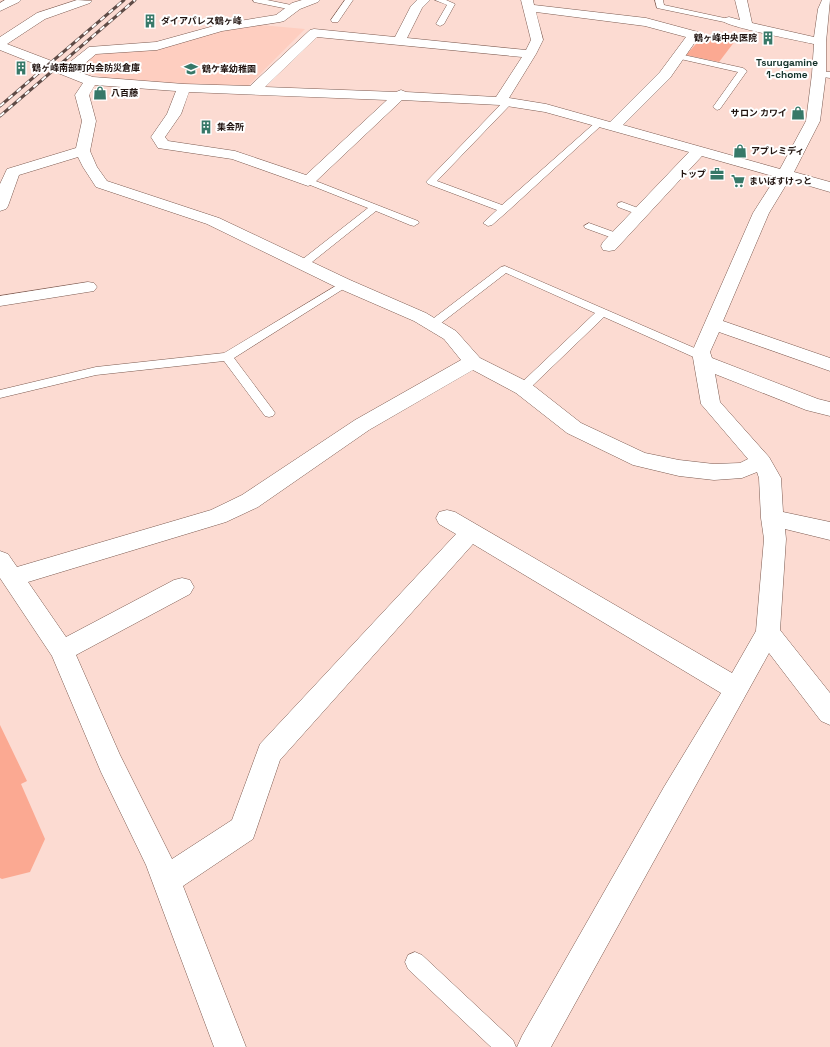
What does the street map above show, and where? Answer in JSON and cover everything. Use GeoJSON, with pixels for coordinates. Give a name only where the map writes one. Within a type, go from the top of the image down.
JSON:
{"type":"FeatureCollection","features":[{"type":"Feature","properties":{"kind":"street"},"geometry":{"type":"LineString","coordinates":[[0,7],[15,0]]}},
{"type":"Feature","properties":{"kind":"street"},"geometry":{"type":"LineString","coordinates":[[2,48],[41,16],[87,0]]}},
{"type":"Feature","properties":{"kind":"street"},"geometry":{"type":"LineString","coordinates":[[66,72],[93,50],[157,46],[221,28],[280,18],[293,8],[314,0]]}},
{"type":"Feature","properties":{"kind":"street"},"geometry":{"type":"LineString","coordinates":[[399,41],[417,6],[424,0]]}},
{"type":"Feature","properties":{"kind":"street"},"geometry":{"type":"LineString","coordinates":[[741,0],[747,26]]}},
{"type":"Feature","properties":{"kind":"street"},"geometry":{"type":"LineString","coordinates":[[504,102],[537,40],[528,4],[571,12],[646,22],[694,35],[665,75],[606,125]]}},
{"type":"Feature","properties":{"kind":"street"},"geometry":{"type":"LineString","coordinates":[[543,1043],[674,796],[737,689],[768,632],[775,539],[772,518],[770,478],[762,462],[711,404],[700,352],[761,214],[819,122],[825,74],[820,42],[828,6]]}},
{"type":"Feature","properties":{"kind":"street"},"geometry":{"type":"LineString","coordinates":[[729,21],[820,42]]}},
{"type":"Feature","properties":{"kind":"street"},"geometry":{"type":"LineString","coordinates":[[255,89],[314,33],[530,54]]}},
{"type":"Feature","properties":{"kind":"street"},"geometry":{"type":"LineString","coordinates":[[2,48],[90,81],[184,88],[401,94],[504,102],[546,108],[830,187]]}},
{"type":"Feature","properties":{"kind":"street"},"geometry":{"type":"LineString","coordinates":[[90,81],[82,96],[89,121],[83,151],[90,167],[101,184],[213,221],[344,284],[420,317],[450,335],[473,362],[523,388],[574,428],[640,460],[678,468],[714,472],[742,470],[762,462]]}},
{"type":"Feature","properties":{"kind":"street"},"geometry":{"type":"LineString","coordinates":[[184,88],[174,114],[158,137],[162,145],[235,155],[308,181],[401,94]]}},
{"type":"Feature","properties":{"kind":"street"},"geometry":{"type":"LineString","coordinates":[[614,241],[700,150]]}},
{"type":"Feature","properties":{"kind":"street"},"geometry":{"type":"LineString","coordinates":[[0,206],[12,172],[83,151]]}},
{"type":"Feature","properties":{"kind":"street"},"geometry":{"type":"LineString","coordinates":[[0,301],[88,287]]}},
{"type":"Feature","properties":{"kind":"street"},"geometry":{"type":"LineString","coordinates":[[713,324],[830,365]]}},
{"type":"Feature","properties":{"kind":"street"},"geometry":{"type":"LineString","coordinates":[[702,359],[813,405],[830,409]]}},
{"type":"Feature","properties":{"kind":"street"},"geometry":{"type":"LineString","coordinates":[[230,1047],[158,859],[110,763],[62,651],[6,569],[218,516],[250,501],[362,425],[473,362]]}},
{"type":"Feature","properties":{"kind":"street"},"geometry":{"type":"LineString","coordinates":[[447,518],[737,689]]}},
{"type":"Feature","properties":{"kind":"street"},"geometry":{"type":"LineString","coordinates":[[772,518],[830,531]]}},
{"type":"Feature","properties":{"kind":"street"},"geometry":{"type":"LineString","coordinates":[[166,880],[243,829],[269,753],[470,532]]}},
{"type":"Feature","properties":{"kind":"street"},"geometry":{"type":"LineString","coordinates":[[62,651],[182,587]]}},
{"type":"Feature","properties":{"kind":"street"},"geometry":{"type":"LineString","coordinates":[[768,632],[830,713]]}},
{"type":"Feature","properties":{"kind":"lane"},"geometry":{"type":"LineString","coordinates":[[257,0],[293,8]]}},
{"type":"Feature","properties":{"kind":"lane"},"geometry":{"type":"LineString","coordinates":[[336,20],[348,0]]}},
{"type":"Feature","properties":{"kind":"lane"},"geometry":{"type":"LineString","coordinates":[[439,0],[451,4],[440,24]]}},
{"type":"Feature","properties":{"kind":"lane"},"geometry":{"type":"LineString","coordinates":[[660,0],[660,6],[729,21]]}},
{"type":"Feature","properties":{"kind":"lane"},"geometry":{"type":"LineString","coordinates":[[679,56],[743,71],[717,107]]}},
{"type":"Feature","properties":{"kind":"lane"},"geometry":{"type":"LineString","coordinates":[[504,102],[432,182],[504,209]]}},
{"type":"Feature","properties":{"kind":"lane"},"geometry":{"type":"LineString","coordinates":[[488,223],[606,125]]}},
{"type":"Feature","properties":{"kind":"lane"},"geometry":{"type":"LineString","coordinates":[[308,181],[414,223]]}},
{"type":"Feature","properties":{"kind":"lane"},"geometry":{"type":"LineString","coordinates":[[622,205],[642,212]]}},
{"type":"Feature","properties":{"kind":"lane"},"geometry":{"type":"LineString","coordinates":[[303,264],[374,208]]}},
{"type":"Feature","properties":{"kind":"lane"},"geometry":{"type":"LineString","coordinates":[[589,226],[614,241]]}},
{"type":"Feature","properties":{"kind":"lane"},"geometry":{"type":"LineString","coordinates":[[432,324],[505,269],[702,359]]}},
{"type":"Feature","properties":{"kind":"lane"},"geometry":{"type":"LineString","coordinates":[[0,394],[96,371],[227,357],[344,284]]}},
{"type":"Feature","properties":{"kind":"lane"},"geometry":{"type":"LineString","coordinates":[[523,388],[602,312]]}},
{"type":"Feature","properties":{"kind":"lane"},"geometry":{"type":"LineString","coordinates":[[227,357],[269,413]]}},
{"type":"Feature","properties":{"kind":"lane"},"geometry":{"type":"LineString","coordinates":[[415,962],[506,1047]]}},
{"type":"Feature","properties":{"kind":"shaded area"},"geometry":{"type":"Polygon","coordinates":[[[261,25],[305,29],[247,87],[179,85],[105,78],[77,68],[94,51],[161,47],[222,29],[261,25]]]}},
{"type":"Feature","properties":{"kind":"shaded area"},"geometry":{"type":"Polygon","coordinates":[[[705,34],[735,41],[719,62],[686,55],[705,34]]]}},
{"type":"Feature","properties":{"kind":"shaded area"},"geometry":{"type":"Polygon","coordinates":[[[0,725],[27,781],[21,784],[45,839],[30,872],[2,879],[0,878],[0,725]]]}},
{"type":"Feature","properties":{"kind":"railway"},"geometry":{"type":"LineString","coordinates":[[0,106],[124,0]]}},
{"type":"Feature","properties":{"kind":"railway"},"geometry":{"type":"LineString","coordinates":[[0,116],[135,0]]}},
{"type":"Feature","properties":{"kind":"place","name":"ダイアパレス鶴ヶ峰"},"geometry":{"type":"Point","coordinates":[150,21]}},
{"type":"Feature","properties":{"kind":"place","name":"鶴ヶ峰中央医院"},"geometry":{"type":"Point","coordinates":[768,38]}},
{"type":"Feature","properties":{"kind":"place","name":"鶴ヶ峰南部町内会防災倉庫"},"geometry":{"type":"Point","coordinates":[21,68]}},
{"type":"Feature","properties":{"kind":"place","name":"鶴ケ峯幼稚園"},"geometry":{"type":"Point","coordinates":[191,69]}},
{"type":"Feature","properties":{"kind":"place","name":"八百藤"},"geometry":{"type":"Point","coordinates":[100,93]}},
{"type":"Feature","properties":{"kind":"place","name":"サロン カワイ"},"geometry":{"type":"Point","coordinates":[798,113]}},
{"type":"Feature","properties":{"kind":"place","name":"集会所"},"geometry":{"type":"Point","coordinates":[206,127]}},
{"type":"Feature","properties":{"kind":"place","name":"アプレミディ"},"geometry":{"type":"Point","coordinates":[740,151]}},
{"type":"Feature","properties":{"kind":"place","name":"トップ"},"geometry":{"type":"Point","coordinates":[717,174]}},
{"type":"Feature","properties":{"kind":"place","name":"まいばすけっと"},"geometry":{"type":"Point","coordinates":[738,181]}},
{"type":"Feature","properties":{"kind":"district","name":"Tsurugamine 1-chome"},"geometry":{"type":"Point","coordinates":[787,68]}}]}
